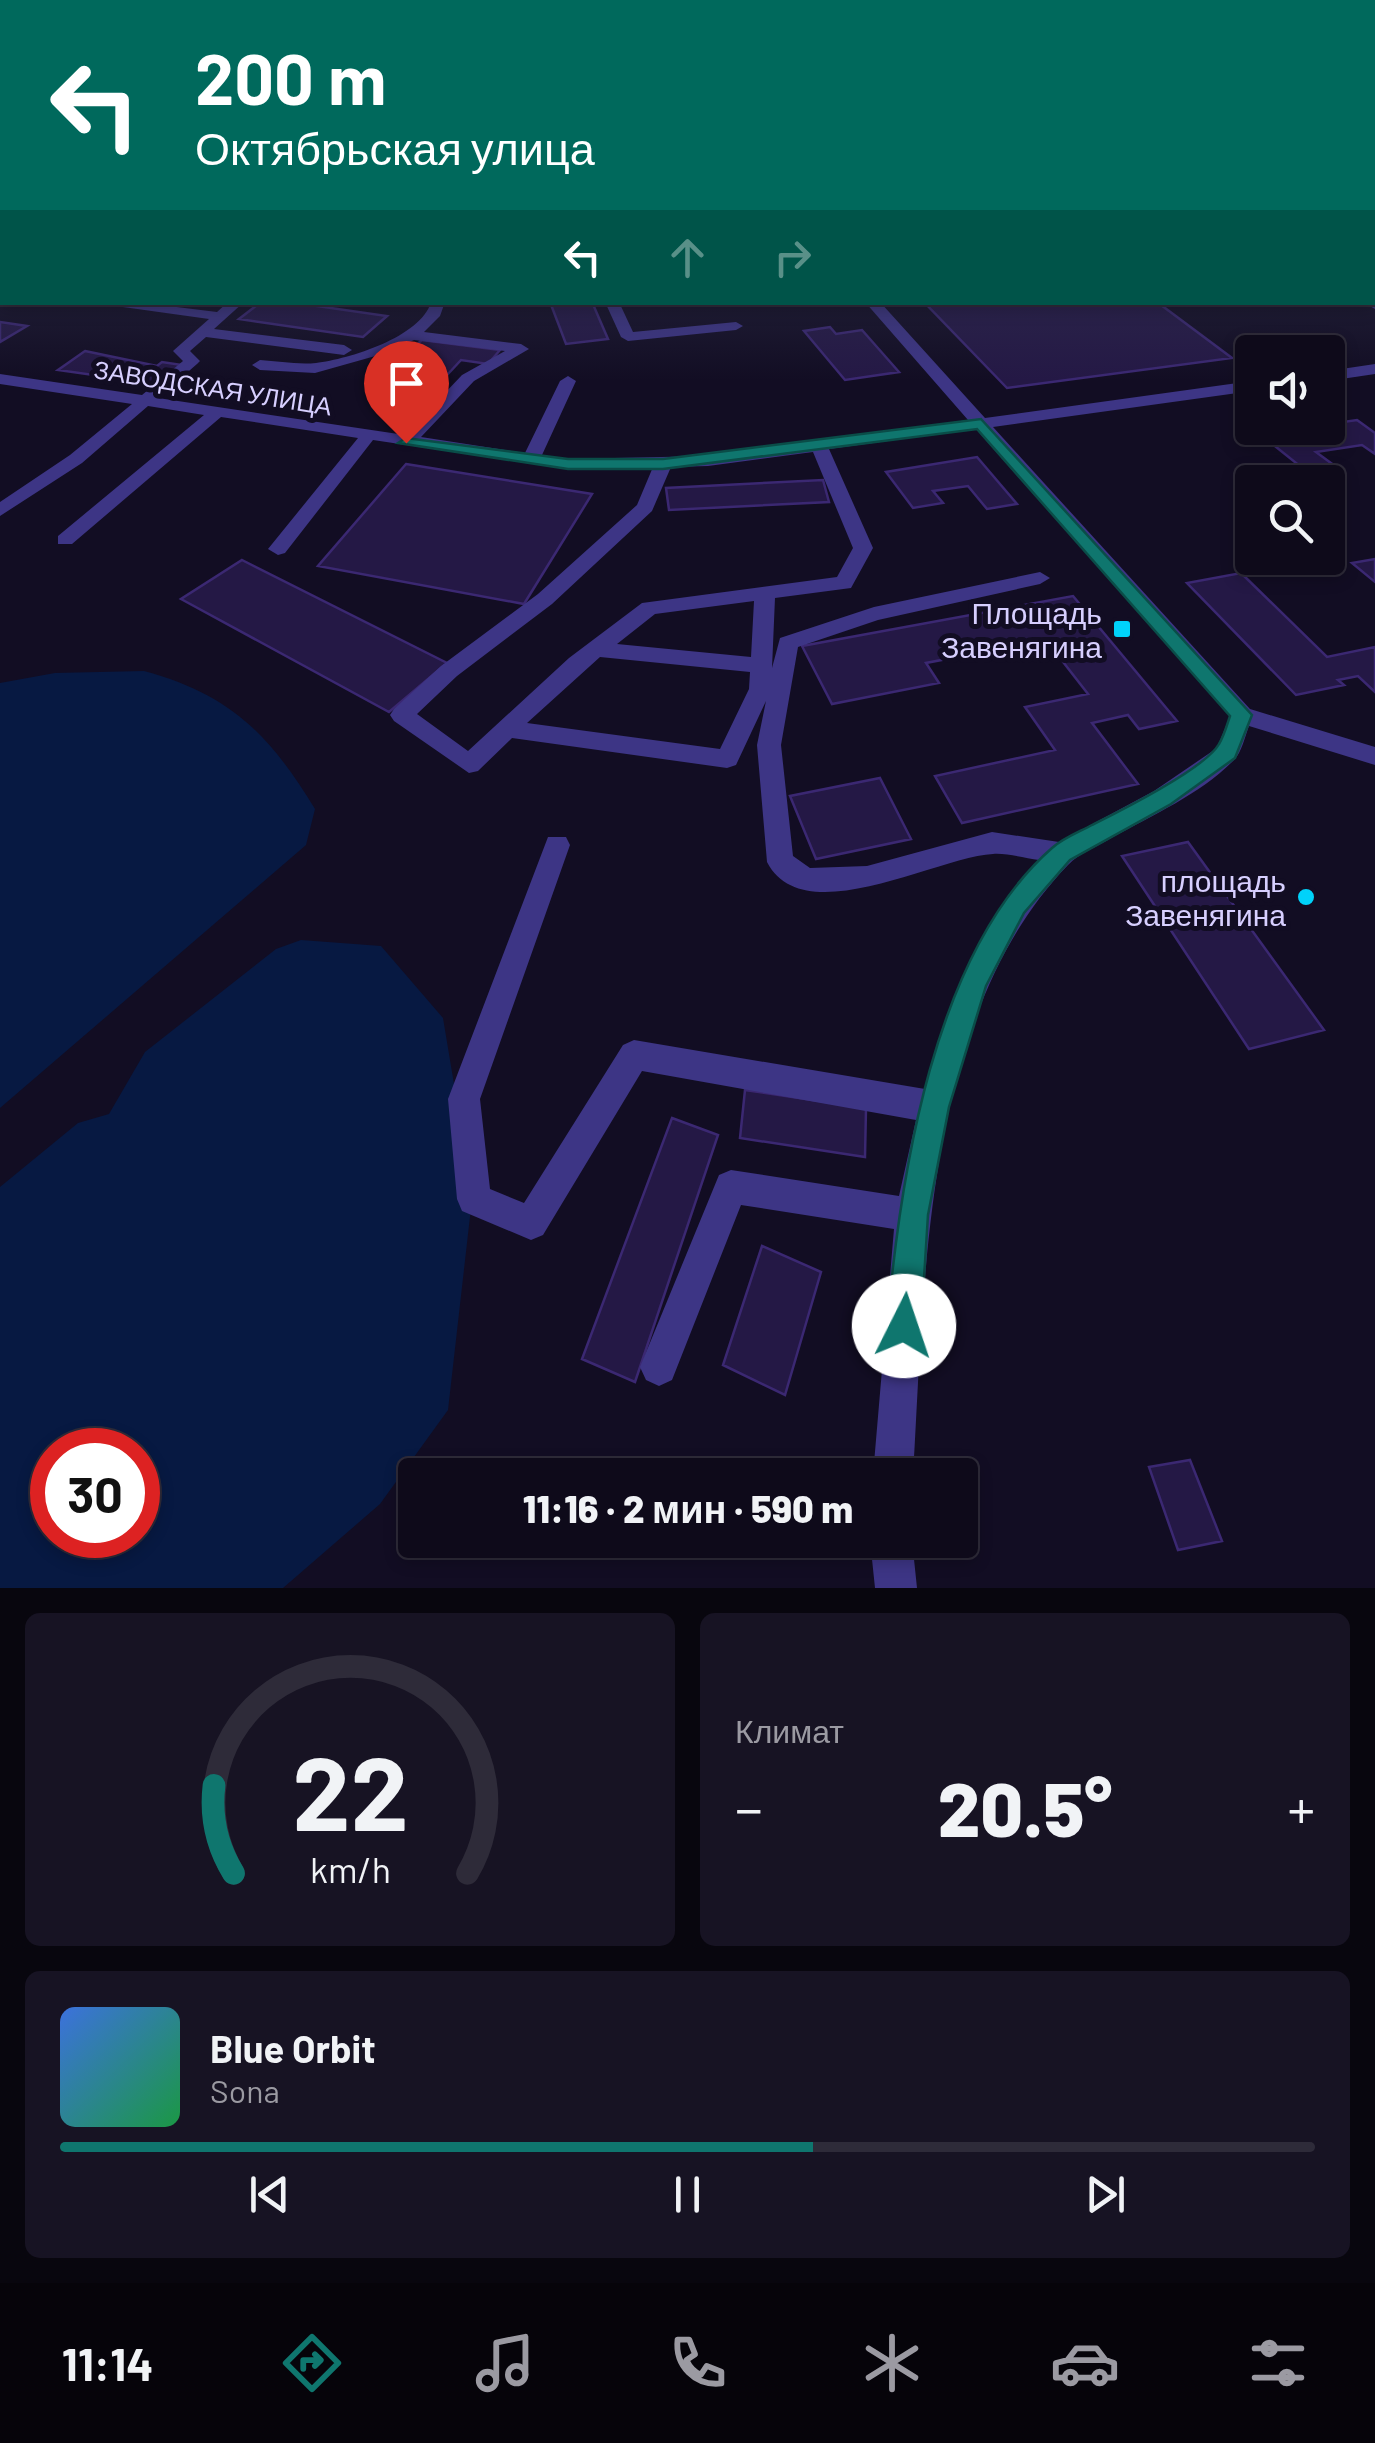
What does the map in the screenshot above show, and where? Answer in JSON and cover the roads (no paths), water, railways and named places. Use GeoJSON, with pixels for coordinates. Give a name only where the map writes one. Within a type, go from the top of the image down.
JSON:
{"type":"FeatureCollection","features":[{"type":"Feature","properties":{"kind":"street"},"geometry":{"type":"LineString","coordinates":[[121,305],[218,316]]}},
{"type":"Feature","properties":{"kind":"street"},"geometry":{"type":"LineString","coordinates":[[0,510],[76,459],[140,401],[192,361],[181,352],[233,305]]}},
{"type":"Feature","properties":{"kind":"street"},"geometry":{"type":"LineString","coordinates":[[260,365],[315,368],[381,350],[412,335],[435,313],[437,305]]}},
{"type":"Feature","properties":{"kind":"street"},"geometry":{"type":"LineString","coordinates":[[613,305],[628,337],[736,326]]}},
{"type":"Feature","properties":{"kind":"street"},"geometry":{"type":"LineString","coordinates":[[875,305],[1242,715],[1375,756]]}},
{"type":"Feature","properties":{"kind":"street"},"geometry":{"type":"LineString","coordinates":[[199,332],[344,350]]}},
{"type":"Feature","properties":{"kind":"street"},"geometry":{"type":"LineString","coordinates":[[406,443],[468,378],[521,349],[412,335]]}},
{"type":"Feature","properties":{"kind":"street"},"geometry":{"type":"LineString","coordinates":[[1345,373],[1373,369]]}},
{"type":"Feature","properties":{"kind":"street","name":"ЗАВОДСКАЯ УЛИЦА"},"geometry":{"type":"LineString","coordinates":[[0,379],[406,443],[568,464],[663,464],[1235,388]]}},
{"type":"Feature","properties":{"kind":"street"},"geometry":{"type":"LineString","coordinates":[[530,459],[568,381]]}},
{"type":"Feature","properties":{"kind":"street"},"geometry":{"type":"LineString","coordinates":[[65,540],[216,414]]}},
{"type":"Feature","properties":{"kind":"street"},"geometry":{"type":"LineString","coordinates":[[278,549],[366,437]]}},
{"type":"Feature","properties":{"kind":"street"},"geometry":{"type":"LineString","coordinates":[[663,464],[645,507],[545,600],[449,671],[402,715],[469,764],[596,648],[649,608],[844,583],[863,548],[819,446]]}},
{"type":"Feature","properties":{"kind":"street"},"geometry":{"type":"LineString","coordinates":[[1040,578],[874,614],[788,643],[769,745],[780,862],[806,879],[867,877],[992,843],[1062,853]]}},
{"type":"Feature","properties":{"kind":"street"},"geometry":{"type":"LineString","coordinates":[[508,729],[727,759],[760,690],[764,593]]}},
{"type":"Feature","properties":{"kind":"street"},"geometry":{"type":"LineString","coordinates":[[596,648],[761,666]]}},
{"type":"Feature","properties":{"kind":"street"},"geometry":{"type":"LineString","coordinates":[[894,1458],[912,1215],[935,1107],[973,983],[1015,906],[1062,853],[1163,798],[1227,752],[1242,715]]}},
{"type":"Feature","properties":{"kind":"street"},"geometry":{"type":"LineString","coordinates":[[556,845],[464,1098],[474,1199],[531,1223],[634,1056],[935,1107]]}},
{"type":"Feature","properties":{"kind":"street"},"geometry":{"type":"LineString","coordinates":[[660,1366],[731,1187],[912,1215]]}},
{"type":"Feature","properties":{"kind":"street"},"geometry":{"type":"LineString","coordinates":[[893,1558],[896,1588]]}},
{"type":"Feature","properties":{"kind":"water"},"geometry":{"type":"Polygon","coordinates":[[[144,671],[174,680],[224,705],[264,739],[315,809],[306,845],[0,1108],[0,683],[55,673],[144,671]]]}},
{"type":"Feature","properties":{"kind":"water"},"geometry":{"type":"Polygon","coordinates":[[[301,940],[381,946],[443,1018],[471,1208],[448,1410],[413,1458],[398,1458],[398,1479],[380,1504],[283,1588],[0,1588],[0,1187],[78,1123],[109,1114],[145,1052],[276,949],[301,940]]]}},
{"type":"Feature","properties":{"kind":"place","name":"Площадь Завенягина"},"geometry":{"type":"Point","coordinates":[1122,629]}},
{"type":"Feature","properties":{"kind":"place","name":"площадь Завенягина"},"geometry":{"type":"Point","coordinates":[1306,897]}}]}
